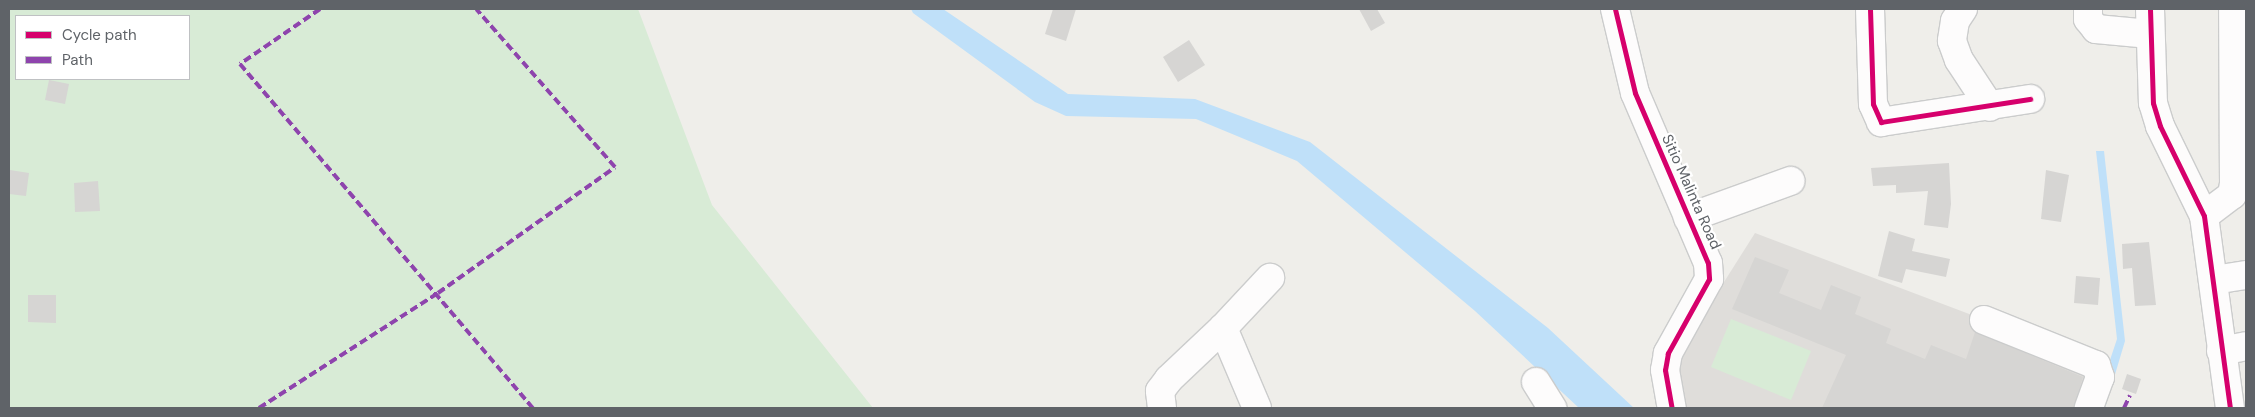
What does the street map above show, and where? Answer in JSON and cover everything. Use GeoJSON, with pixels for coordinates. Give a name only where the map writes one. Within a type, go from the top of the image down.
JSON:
{"type":"FeatureCollection","features":[{"type":"Feature","properties":{"kind":"street","name":"Sitio Malinta Road"},"geometry":{"type":"LineString","coordinates":[[1615,9],[1635,93],[1708,263],[1709,279],[1668,353],[1665,370],[1672,408]]}},
{"type":"Feature","properties":{"kind":"street"},"geometry":{"type":"LineString","coordinates":[[1870,9],[1873,104],[1881,122],[1990,107],[2030,99]]}},
{"type":"Feature","properties":{"kind":"street"},"geometry":{"type":"LineString","coordinates":[[1963,9],[1955,21],[1952,41],[1959,60],[1990,107]]}},
{"type":"Feature","properties":{"kind":"street"},"geometry":{"type":"LineString","coordinates":[[2088,9],[2088,19],[2096,28],[2150,22],[2156,115],[2204,216],[2214,280],[2234,348],[2230,408]]}},
{"type":"Feature","properties":{"kind":"street"},"geometry":{"type":"LineString","coordinates":[[2204,216],[2232,195],[2234,184],[2234,9]]}},
{"type":"Feature","properties":{"kind":"street"},"geometry":{"type":"LineString","coordinates":[[1688,218],[1790,181]]}},
{"type":"Feature","properties":{"kind":"street"},"geometry":{"type":"LineString","coordinates":[[2214,280],[2246,275]]}},
{"type":"Feature","properties":{"kind":"street"},"geometry":{"type":"LineString","coordinates":[[1162,408],[1160,391],[1168,379],[1223,328],[1270,278]]}},
{"type":"Feature","properties":{"kind":"street"},"geometry":{"type":"LineString","coordinates":[[1984,320],[2096,364],[2100,376],[2088,408]]}},
{"type":"Feature","properties":{"kind":"street"},"geometry":{"type":"LineString","coordinates":[[1223,328],[1257,408]]}},
{"type":"Feature","properties":{"kind":"street"},"geometry":{"type":"LineString","coordinates":[[1536,382],[1552,408]]}},
{"type":"Feature","properties":{"kind":"shaded area"},"geometry":{"type":"Polygon","coordinates":[[[1755,233],[2096,362],[2080,408],[1676,408],[1669,369],[1755,233]]]}},
{"type":"Feature","properties":{"kind":"green space"},"geometry":{"type":"Polygon","coordinates":[[[9,9],[638,9],[712,205],[873,408],[9,408],[9,9]]]}},
{"type":"Feature","properties":{"kind":"green space"},"geometry":{"type":"Polygon","coordinates":[[[1731,319],[1811,351],[1791,400],[1711,367],[1731,319]]]}},
{"type":"Feature","properties":{"kind":"water"},"geometry":{"type":"Polygon","coordinates":[[[911,9],[943,9],[1068,94],[1195,99],[1310,142],[1548,328],[1634,408],[1579,408],[1475,311],[1297,161],[1196,119],[1066,116],[1035,102],[913,13],[911,9]]]}},
{"type":"Feature","properties":{"kind":"water"},"geometry":{"type":"Polygon","coordinates":[[[2096,151],[2104,151],[2125,341],[2105,408],[2094,408],[2117,339],[2096,151]]]}},
{"type":"Feature","properties":{"kind":"building"},"geometry":{"type":"Polygon","coordinates":[[[1053,9],[1076,9],[1066,41],[1045,34],[1053,9]]]}},
{"type":"Feature","properties":{"kind":"building"},"geometry":{"type":"Polygon","coordinates":[[[1359,9],[1377,9],[1385,23],[1371,31],[1359,9]]]}},
{"type":"Feature","properties":{"kind":"building"},"geometry":{"type":"Polygon","coordinates":[[[1189,40],[1205,65],[1178,82],[1163,57],[1189,40]]]}},
{"type":"Feature","properties":{"kind":"building"},"geometry":{"type":"Polygon","coordinates":[[[49,80],[69,84],[65,104],[45,100],[49,80]]]}},
{"type":"Feature","properties":{"kind":"building"},"geometry":{"type":"Polygon","coordinates":[[[1949,163],[1951,204],[1948,228],[1924,225],[1928,191],[1896,193],[1896,185],[1873,186],[1871,168],[1949,163]]]}},
{"type":"Feature","properties":{"kind":"building"},"geometry":{"type":"Polygon","coordinates":[[[10,170],[29,173],[26,196],[9,194],[10,170]]]}},
{"type":"Feature","properties":{"kind":"building"},"geometry":{"type":"Polygon","coordinates":[[[2046,170],[2069,175],[2061,222],[2041,219],[2046,170]]]}},
{"type":"Feature","properties":{"kind":"building"},"geometry":{"type":"Polygon","coordinates":[[[98,181],[100,211],[75,212],[74,183],[98,181]]]}},
{"type":"Feature","properties":{"kind":"building"},"geometry":{"type":"Polygon","coordinates":[[[1889,231],[1915,239],[1912,251],[1950,259],[1946,277],[1906,269],[1902,283],[1878,276],[1889,231]]]}},
{"type":"Feature","properties":{"kind":"building"},"geometry":{"type":"Polygon","coordinates":[[[2149,242],[2156,305],[2135,306],[2132,268],[2123,269],[2122,244],[2149,242]]]}},
{"type":"Feature","properties":{"kind":"building"},"geometry":{"type":"Polygon","coordinates":[[[1755,257],[1789,270],[1779,293],[1821,310],[1831,285],[1861,297],[1855,314],[1891,329],[1886,343],[1925,359],[1931,345],[1966,359],[1975,332],[2083,377],[2074,408],[1822,408],[1846,355],[1732,309],[1755,257]]]}},
{"type":"Feature","properties":{"kind":"building"},"geometry":{"type":"Polygon","coordinates":[[[2076,276],[2100,278],[2098,305],[2074,303],[2076,276]]]}},
{"type":"Feature","properties":{"kind":"building"},"geometry":{"type":"Polygon","coordinates":[[[28,295],[56,295],[56,323],[28,322],[28,295]]]}},
{"type":"Feature","properties":{"kind":"building"},"geometry":{"type":"Polygon","coordinates":[[[2127,374],[2141,379],[2136,394],[2122,389],[2127,374]]]}},
{"type":"Feature","properties":{"kind":"marked path"},"geometry":{"type":"LineString","coordinates":[[320,9],[240,64],[533,408]]}},
{"type":"Feature","properties":{"kind":"marked path"},"geometry":{"type":"LineString","coordinates":[[259,408],[438,293],[615,167],[476,9]]}},
{"type":"Feature","properties":{"kind":"marked path"},"geometry":{"type":"LineString","coordinates":[[2124,408],[2130,395]]}},
{"type":"Feature","properties":{"kind":"cycle path"},"geometry":{"type":"LineString","coordinates":[[1615,9],[1635,93],[1708,263],[1709,279],[1668,353],[1665,370],[1672,408]]}},
{"type":"Feature","properties":{"kind":"cycle path"},"geometry":{"type":"LineString","coordinates":[[1870,9],[1873,104],[1881,122],[2030,99]]}},
{"type":"Feature","properties":{"kind":"cycle path"},"geometry":{"type":"LineString","coordinates":[[2150,9],[2153,103],[2160,126],[2204,216],[2230,408]]}}]}
